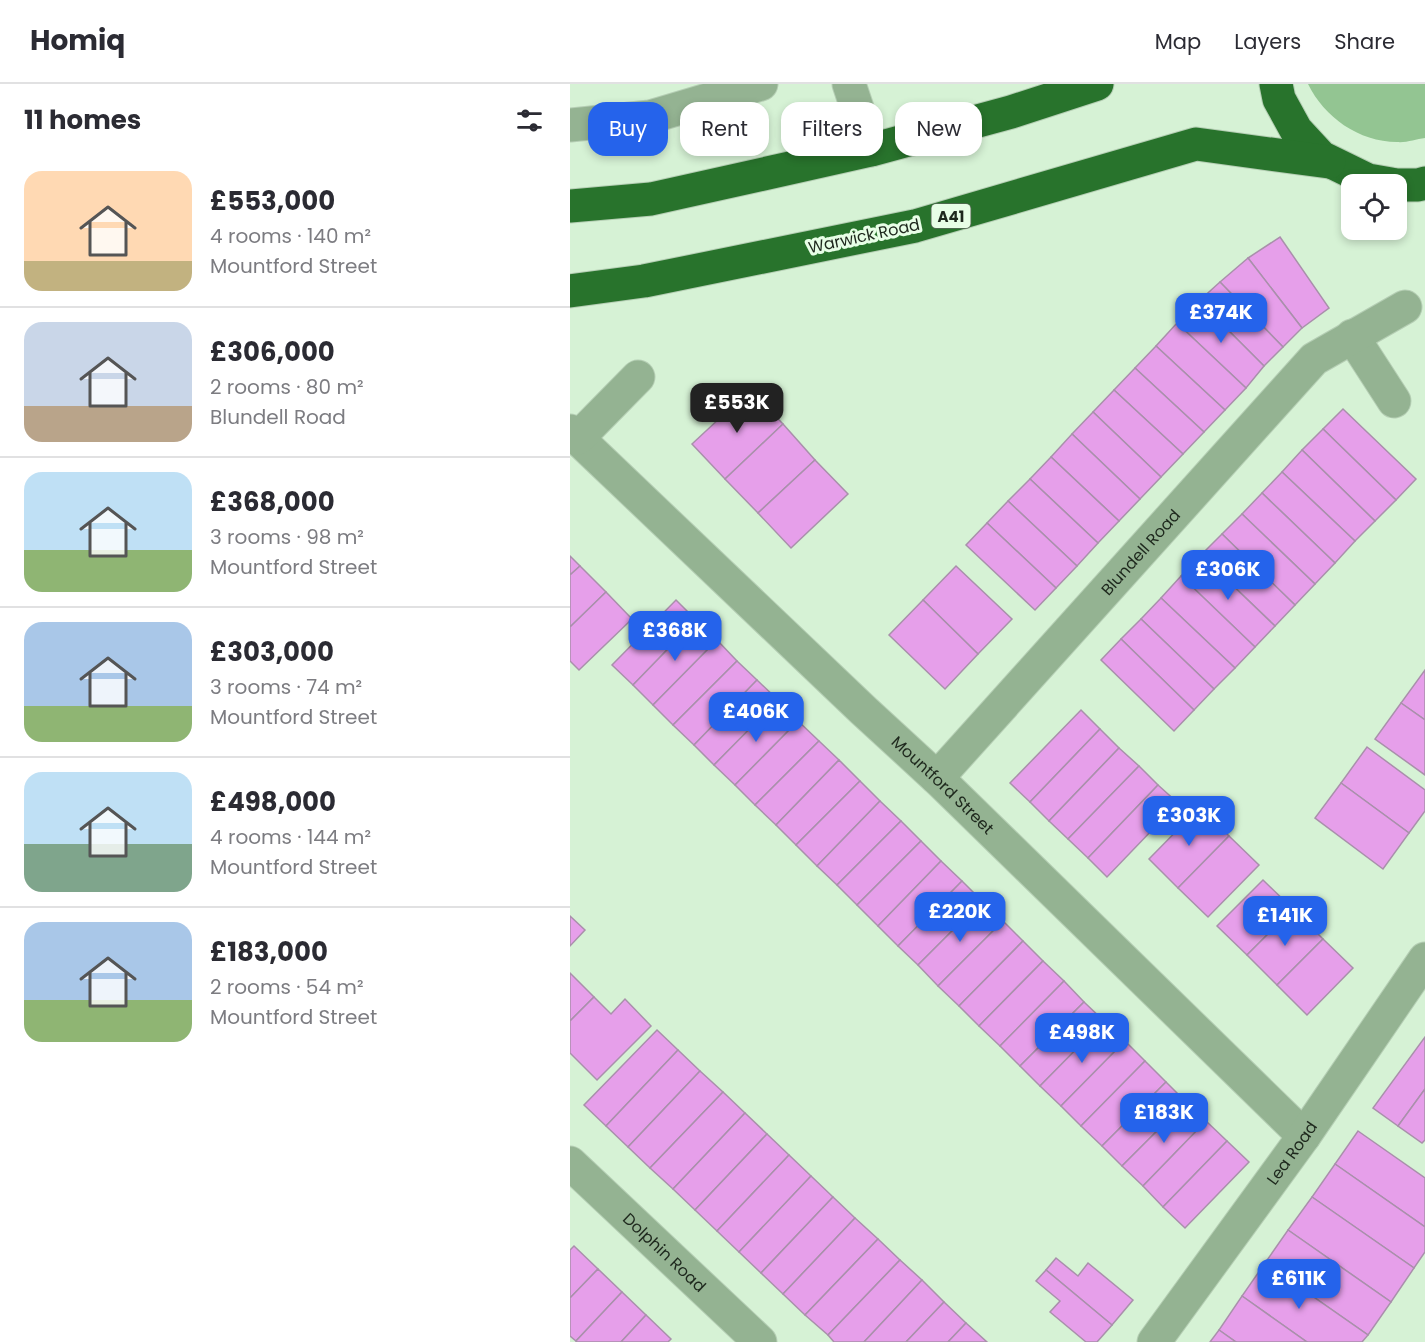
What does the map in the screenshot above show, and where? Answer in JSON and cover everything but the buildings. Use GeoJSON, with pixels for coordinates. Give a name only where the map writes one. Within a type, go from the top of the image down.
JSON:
{"type":"FeatureCollection","features":[{"type":"Feature","properties":{"kind":"highway"},"geometry":{"type":"LineString","coordinates":[[883,147],[1011,112],[1097,84]]}},
{"type":"Feature","properties":{"kind":"highway"},"geometry":{"type":"LineString","coordinates":[[1276,84],[1279,99],[1296,130],[1321,157],[1355,174]]}},
{"type":"Feature","properties":{"kind":"highway","name":"Warwick Road"},"geometry":{"type":"LineString","coordinates":[[570,291],[645,281],[915,226],[1196,144],[1329,162]]}},
{"type":"Feature","properties":{"kind":"highway"},"geometry":{"type":"LineString","coordinates":[[570,206],[651,200],[845,156]]}},
{"type":"Feature","properties":{"kind":"highway"},"geometry":{"type":"LineString","coordinates":[[1407,185],[1425,183]]}},
{"type":"Feature","properties":{"kind":"street"},"geometry":{"type":"LineString","coordinates":[[570,125],[650,117],[761,84]]}},
{"type":"Feature","properties":{"kind":"street"},"geometry":{"type":"LineString","coordinates":[[849,84],[855,102]]}},
{"type":"Feature","properties":{"kind":"street","name":"Blundell Road"},"geometry":{"type":"LineString","coordinates":[[937,778],[1314,359],[1405,307]]}},
{"type":"Feature","properties":{"kind":"street"},"geometry":{"type":"LineString","coordinates":[[1352,336],[1394,401]]}},
{"type":"Feature","properties":{"kind":"street","name":"Mountford Street"},"geometry":{"type":"LineString","coordinates":[[638,377],[574,435],[937,778],[1304,1136]]}},
{"type":"Feature","properties":{"kind":"street","name":"Lea Road"},"geometry":{"type":"LineString","coordinates":[[1154,1342],[1304,1136],[1425,959]]}},
{"type":"Feature","properties":{"kind":"street","name":"Dolphin Road"},"geometry":{"type":"LineString","coordinates":[[570,1163],[760,1342]]}},
{"type":"Feature","properties":{"kind":"green space"},"geometry":{"type":"Polygon","coordinates":[[[1308,84],[1425,84],[1425,138],[1404,142],[1383,141],[1356,132],[1333,117],[1323,107],[1308,84]]]}}]}
